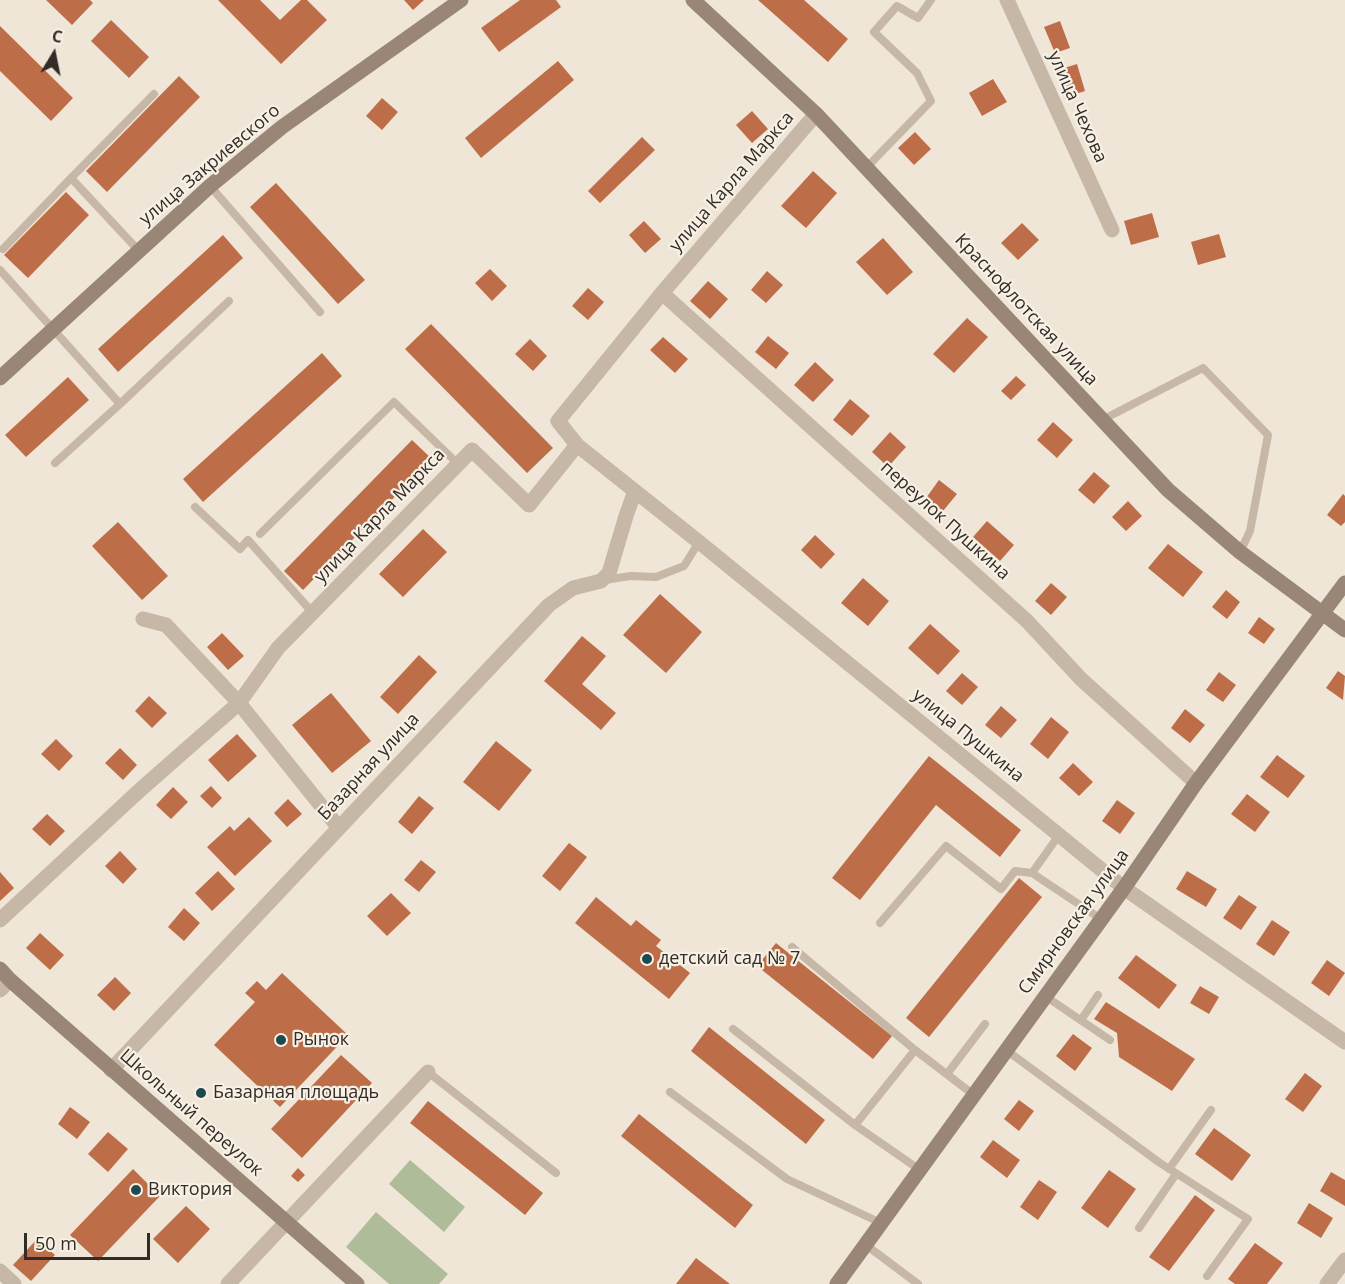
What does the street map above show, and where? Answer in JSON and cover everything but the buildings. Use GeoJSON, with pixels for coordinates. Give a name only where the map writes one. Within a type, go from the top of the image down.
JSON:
{"type":"FeatureCollection","features":[{"type":"Feature","properties":{"kind":"street","name":"улица Закриевского"},"geometry":{"type":"LineString","coordinates":[[0,378],[210,186],[282,127],[461,0]]}},
{"type":"Feature","properties":{"kind":"street","name":"Краснофлотская улица"},"geometry":{"type":"LineString","coordinates":[[693,0],[816,114],[1168,490],[1240,552],[1345,630]]}},
{"type":"Feature","properties":{"kind":"street","name":"улица Чехова"},"geometry":{"type":"LineString","coordinates":[[1007,0],[1112,230]]}},
{"type":"Feature","properties":{"kind":"street","name":"улица Карла Маркса"},"geometry":{"type":"LineString","coordinates":[[0,920],[238,703],[278,648],[472,450],[529,505],[577,445],[558,421],[662,294],[816,114]]}},
{"type":"Feature","properties":{"kind":"street","name":"переулок Пушкина"},"geometry":{"type":"LineString","coordinates":[[662,294],[1027,621],[1081,679],[1196,783]]}},
{"type":"Feature","properties":{"kind":"street","name":"улица Пушкина"},"geometry":{"type":"LineString","coordinates":[[577,445],[1124,888],[1345,1042]]}},
{"type":"Feature","properties":{"kind":"street"},"geometry":{"type":"LineString","coordinates":[[601,581],[609,573],[622,526],[635,491]]}},
{"type":"Feature","properties":{"kind":"street","name":"Базарная улица"},"geometry":{"type":"LineString","coordinates":[[111,1070],[549,605],[573,588],[601,581]]}},
{"type":"Feature","properties":{"kind":"street","name":"Смирновская улица"},"geometry":{"type":"LineString","coordinates":[[837,1284],[1124,888],[1196,783],[1345,583]]}},
{"type":"Feature","properties":{"kind":"street"},"geometry":{"type":"LineString","coordinates":[[143,620],[166,625],[238,703],[339,828]]}},
{"type":"Feature","properties":{"kind":"street","name":"Школьный переулок"},"geometry":{"type":"LineString","coordinates":[[3,980],[111,1070],[357,1284]]}},
{"type":"Feature","properties":{"kind":"street"},"geometry":{"type":"LineString","coordinates":[[228,1284],[428,1072]]}},
{"type":"Feature","properties":{"kind":"street"},"geometry":{"type":"LineString","coordinates":[[1327,1284],[1345,1260]]}},
{"type":"Feature","properties":{"kind":"street"},"geometry":{"type":"LineString","coordinates":[[0,1271],[14,1284]]}},
{"type":"Feature","properties":{"kind":"lane"},"geometry":{"type":"LineString","coordinates":[[866,168],[931,101],[917,73],[874,32],[897,6],[918,18],[930,0]]}},
{"type":"Feature","properties":{"kind":"lane"},"geometry":{"type":"LineString","coordinates":[[3,249],[154,94]]}},
{"type":"Feature","properties":{"kind":"lane"},"geometry":{"type":"LineString","coordinates":[[71,178],[138,251]]}},
{"type":"Feature","properties":{"kind":"lane"},"geometry":{"type":"LineString","coordinates":[[210,186],[320,312]]}},
{"type":"Feature","properties":{"kind":"lane"},"geometry":{"type":"LineString","coordinates":[[0,270],[120,404]]}},
{"type":"Feature","properties":{"kind":"lane"},"geometry":{"type":"LineString","coordinates":[[55,463],[229,301]]}},
{"type":"Feature","properties":{"kind":"lane"},"geometry":{"type":"LineString","coordinates":[[1102,420],[1203,368],[1268,435],[1250,531],[1240,552]]}},
{"type":"Feature","properties":{"kind":"lane"},"geometry":{"type":"LineString","coordinates":[[260,534],[394,402],[458,464]]}},
{"type":"Feature","properties":{"kind":"lane"},"geometry":{"type":"LineString","coordinates":[[195,507],[240,549],[248,540],[312,612]]}},
{"type":"Feature","properties":{"kind":"lane"},"geometry":{"type":"LineString","coordinates":[[601,581],[630,576],[656,577],[684,566],[699,542]]}},
{"type":"Feature","properties":{"kind":"lane"},"geometry":{"type":"LineString","coordinates":[[1032,873],[1059,835]]}},
{"type":"Feature","properties":{"kind":"lane"},"geometry":{"type":"LineString","coordinates":[[880,923],[945,846],[1001,889],[1015,871],[1032,873],[1101,919]]}},
{"type":"Feature","properties":{"kind":"lane"},"geometry":{"type":"LineString","coordinates":[[792,947],[915,1050],[974,1095]]}},
{"type":"Feature","properties":{"kind":"lane"},"geometry":{"type":"LineString","coordinates":[[1081,1020],[1098,995]]}},
{"type":"Feature","properties":{"kind":"lane"},"geometry":{"type":"LineString","coordinates":[[1045,996],[1110,1040]]}},
{"type":"Feature","properties":{"kind":"lane"},"geometry":{"type":"LineString","coordinates":[[947,1074],[986,1024]]}},
{"type":"Feature","properties":{"kind":"lane"},"geometry":{"type":"LineString","coordinates":[[733,1029],[855,1125],[920,1170]]}},
{"type":"Feature","properties":{"kind":"lane"},"geometry":{"type":"LineString","coordinates":[[855,1125],[915,1050]]}},
{"type":"Feature","properties":{"kind":"lane"},"geometry":{"type":"LineString","coordinates":[[1006,1050],[1173,1172],[1248,1219],[1207,1276]]}},
{"type":"Feature","properties":{"kind":"lane"},"geometry":{"type":"LineString","coordinates":[[428,1072],[556,1173]]}},
{"type":"Feature","properties":{"kind":"lane"},"geometry":{"type":"LineString","coordinates":[[670,1092],[787,1179],[881,1223]]}},
{"type":"Feature","properties":{"kind":"lane"},"geometry":{"type":"LineString","coordinates":[[1139,1228],[1211,1110]]}},
{"type":"Feature","properties":{"kind":"lane"},"geometry":{"type":"LineString","coordinates":[[866,1245],[918,1284]]}},
{"type":"Feature","properties":{"kind":"green space"},"geometry":{"type":"Polygon","coordinates":[[[410,1160],[465,1207],[444,1232],[389,1184],[410,1160]]]}},
{"type":"Feature","properties":{"kind":"green space"},"geometry":{"type":"Polygon","coordinates":[[[376,1212],[448,1274],[439,1284],[389,1284],[346,1247],[376,1212]]]}},
{"type":"Feature","properties":{"kind":"place","name":"детский сад № 7"},"geometry":{"type":"Point","coordinates":[647,959]}},
{"type":"Feature","properties":{"kind":"place","name":"Рынок"},"geometry":{"type":"Point","coordinates":[281,1040]}},
{"type":"Feature","properties":{"kind":"place","name":"Базарная площадь"},"geometry":{"type":"Point","coordinates":[201,1093]}},
{"type":"Feature","properties":{"kind":"place","name":"Виктория"},"geometry":{"type":"Point","coordinates":[136,1190]}}]}
